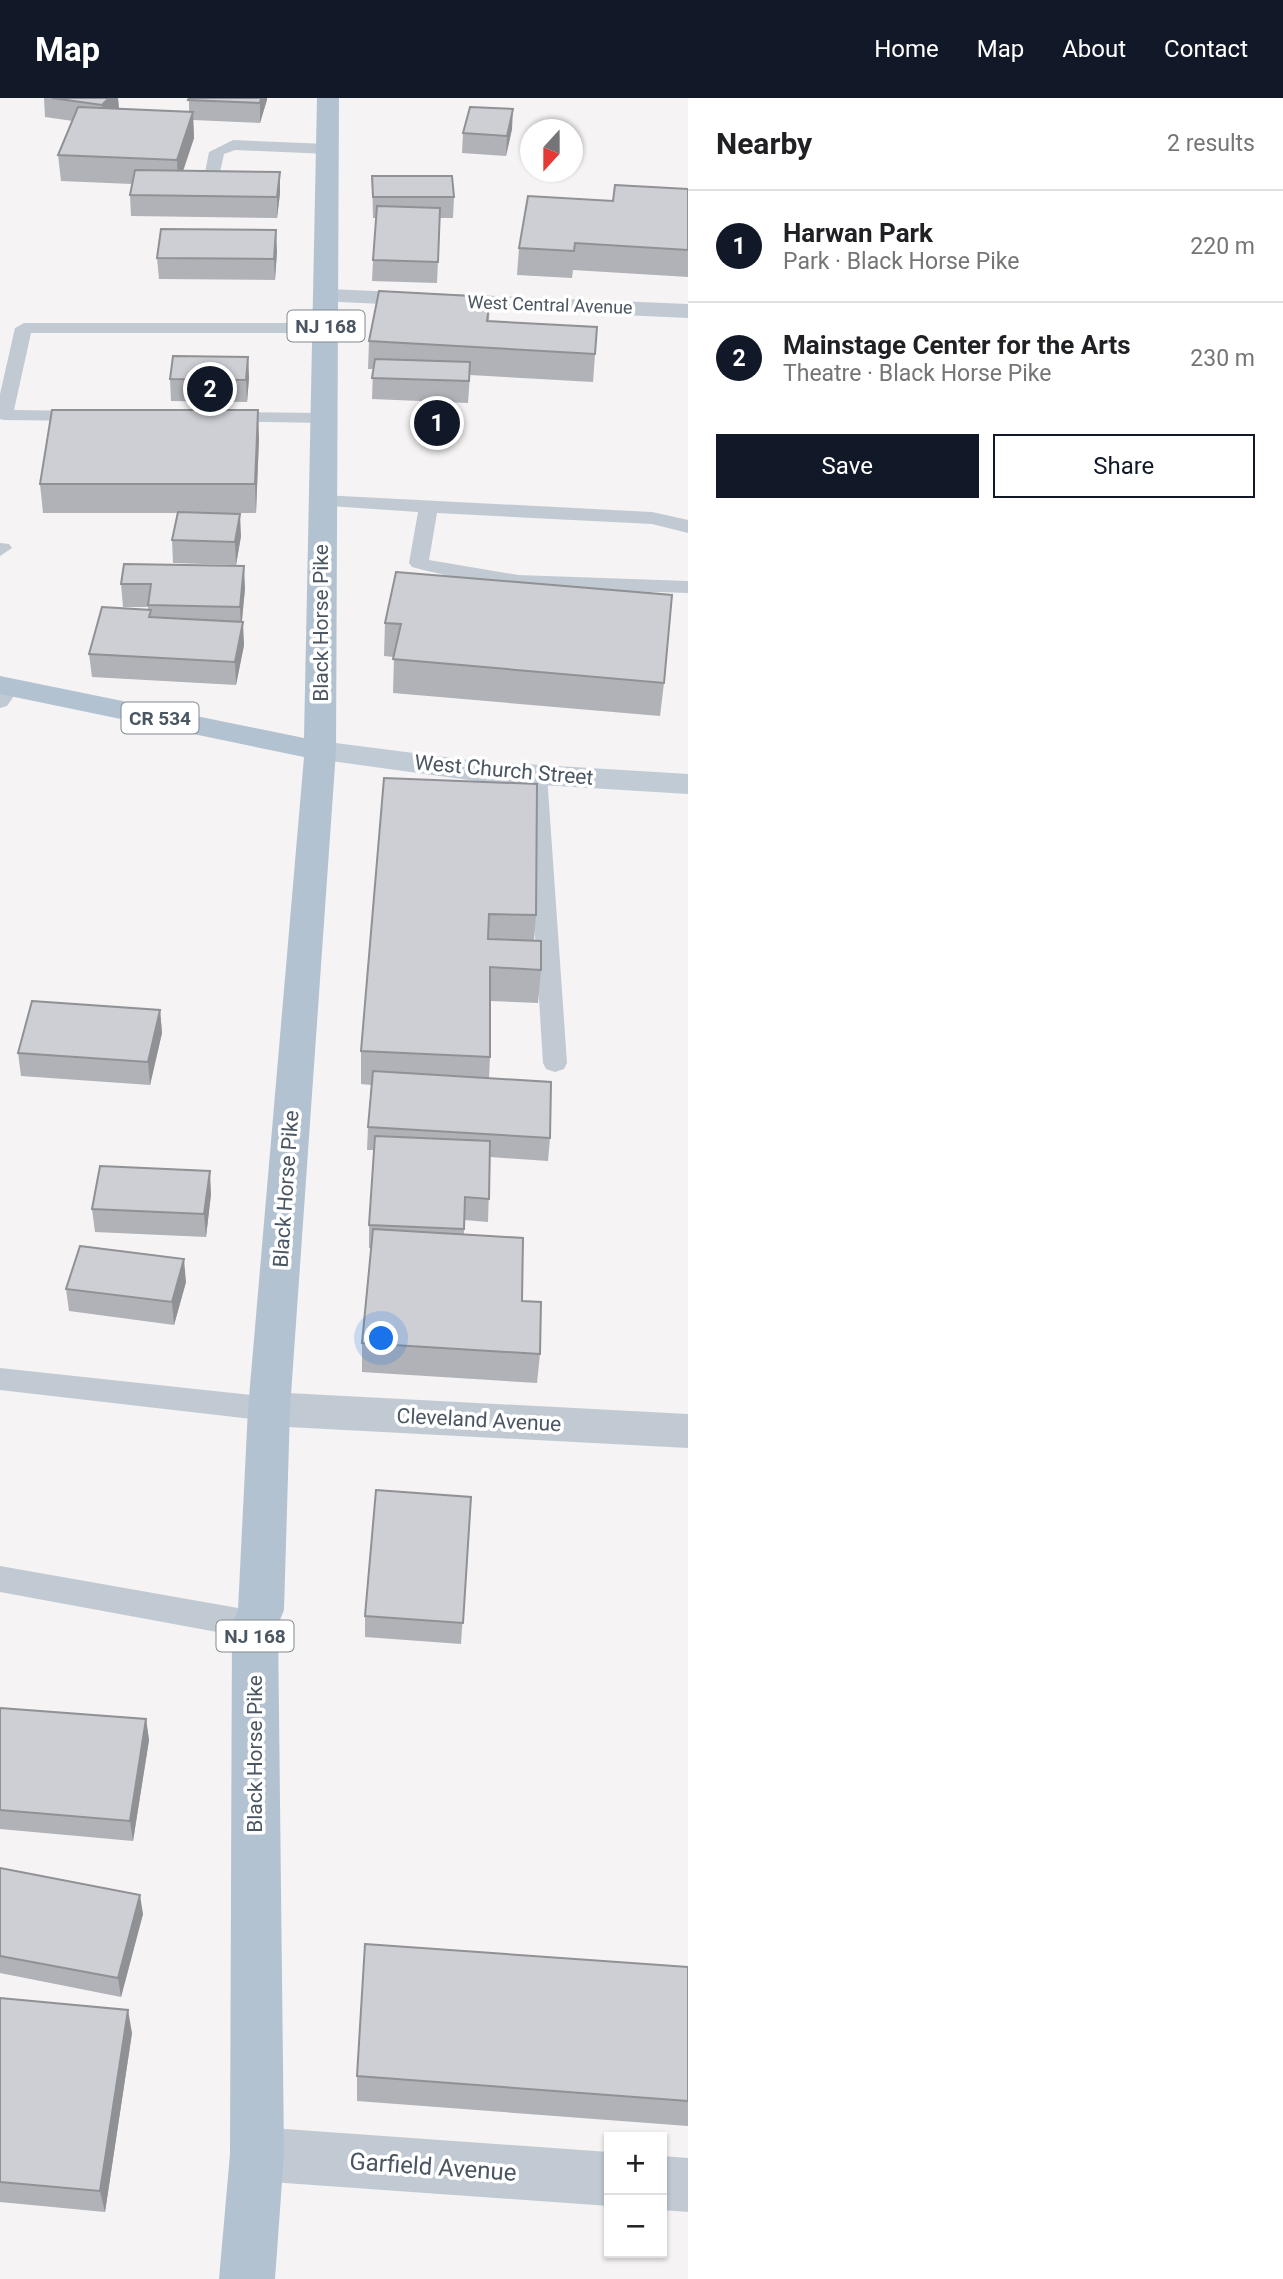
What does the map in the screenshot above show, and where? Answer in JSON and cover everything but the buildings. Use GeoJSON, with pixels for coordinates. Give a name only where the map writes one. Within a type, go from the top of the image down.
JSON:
{"type":"FeatureCollection","features":[{"type":"Feature","properties":{"kind":"main road","name":"Black Horse Pike"},"geometry":{"type":"LineString","coordinates":[[247,2279],[257,2154],[255,1625],[261,1610],[269,1409],[320,751],[328,98]]}},
{"type":"Feature","properties":{"kind":"main road","name":"CR 534"},"geometry":{"type":"LineString","coordinates":[[3,692],[320,751]]}},
{"type":"Feature","properties":{"kind":"main road","name":"West Church Street"},"geometry":{"type":"LineString","coordinates":[[320,751],[476,771],[688,784]]}},
{"type":"Feature","properties":{"kind":"street","name":"West Central Avenue"},"geometry":{"type":"LineString","coordinates":[[327,296],[688,311]]}},
{"type":"Feature","properties":{"kind":"street","name":"Cleveland Avenue"},"geometry":{"type":"LineString","coordinates":[[269,1409],[688,1431]]}},
{"type":"Feature","properties":{"kind":"street","name":"Garfield Avenue"},"geometry":{"type":"LineString","coordinates":[[257,2154],[604,2179]]}},
{"type":"Feature","properties":{"kind":"street"},"geometry":{"type":"LineString","coordinates":[[667,2183],[688,2185]]}},
{"type":"Feature","properties":{"kind":"lane"},"geometry":{"type":"LineString","coordinates":[[211,183],[217,152],[233,145],[328,149]]}},
{"type":"Feature","properties":{"kind":"lane"},"geometry":{"type":"LineString","coordinates":[[24,328],[2,424],[101,416]]}},
{"type":"Feature","properties":{"kind":"lane"},"geometry":{"type":"LineString","coordinates":[[0,329],[326,328]]}},
{"type":"Feature","properties":{"kind":"lane"},"geometry":{"type":"LineString","coordinates":[[198,417],[322,418]]}},
{"type":"Feature","properties":{"kind":"lane"},"geometry":{"type":"LineString","coordinates":[[322,500],[652,517],[674,520],[688,527]]}},
{"type":"Feature","properties":{"kind":"lane"},"geometry":{"type":"LineString","coordinates":[[429,506],[419,563],[452,573],[487,578],[688,587]]}},
{"type":"Feature","properties":{"kind":"lane"},"geometry":{"type":"LineString","coordinates":[[536,775],[555,1063]]}},
{"type":"Feature","properties":{"kind":"lane"},"geometry":{"type":"LineString","coordinates":[[0,1379],[269,1409]]}},
{"type":"Feature","properties":{"kind":"lane"},"geometry":{"type":"LineString","coordinates":[[0,1579],[255,1625]]}},
{"type":"Feature","properties":{"kind":"place","name":"Mainstage Center for the Arts"},"geometry":{"type":"Point","coordinates":[210,389]}},
{"type":"Feature","properties":{"kind":"place","name":"Harwan Park"},"geometry":{"type":"Point","coordinates":[437,423]}}]}
